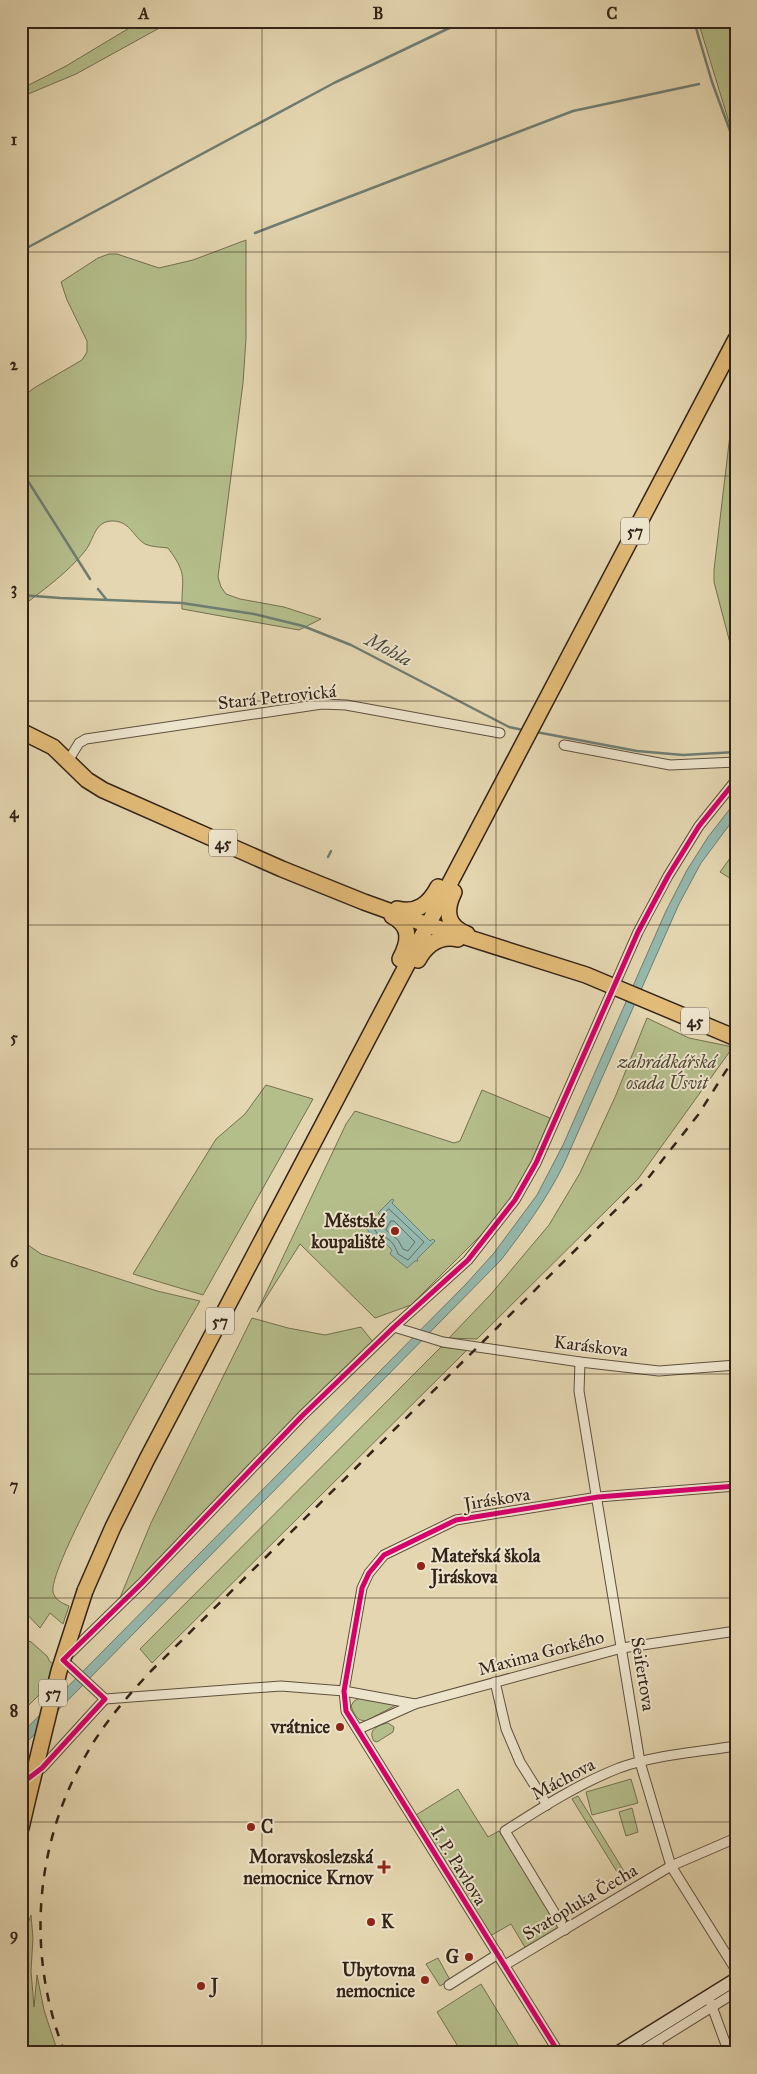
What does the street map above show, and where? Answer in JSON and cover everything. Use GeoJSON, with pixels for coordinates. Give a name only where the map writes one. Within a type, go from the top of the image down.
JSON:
{"type":"FeatureCollection","features":[{"type":"Feature","properties":{"kind":"main road","name":"57"},"geometry":{"type":"LineString","coordinates":[[21,1828],[59,1671],[85,1591],[113,1527],[736,339]]}},
{"type":"Feature","properties":{"kind":"main road","name":"45"},"geometry":{"type":"LineString","coordinates":[[28,733],[53,747],[87,780],[103,790],[274,866],[428,925],[586,975],[736,1038]]}},
{"type":"Feature","properties":{"kind":"main road"},"geometry":{"type":"LineString","coordinates":[[364,902],[406,911],[418,909],[428,903],[468,830],[504,780]]}},
{"type":"Feature","properties":{"kind":"main road"},"geometry":{"type":"LineString","coordinates":[[493,946],[456,928],[449,919],[448,909],[451,897],[481,840],[504,780]]}},
{"type":"Feature","properties":{"kind":"main road"},"geometry":{"type":"LineString","coordinates":[[360,1055],[380,998],[404,951],[408,938],[407,930],[399,920],[364,902]]}},
{"type":"Feature","properties":{"kind":"main road"},"geometry":{"type":"LineString","coordinates":[[360,1055],[400,995],[424,950],[430,944],[440,939],[451,938],[493,946]]}},
{"type":"Feature","properties":{"kind":"main road"},"geometry":{"type":"LineString","coordinates":[[617,2053],[710,2001],[736,1979]]}},
{"type":"Feature","properties":{"kind":"street","name":"Stará Petrovická"},"geometry":{"type":"LineString","coordinates":[[68,762],[79,744],[86,739],[322,704],[346,705],[500,733]]}},
{"type":"Feature","properties":{"kind":"street"},"geometry":{"type":"LineString","coordinates":[[564,745],[670,765],[736,762]]}},
{"type":"Feature","properties":{"kind":"street"},"geometry":{"type":"LineString","coordinates":[[21,1784],[42,1768],[105,1699],[63,1660],[142,1583],[302,1416],[398,1329],[468,1260],[515,1200],[536,1163],[615,987],[668,876],[699,826],[736,780]]}},
{"type":"Feature","properties":{"kind":"street","name":"Karáskova"},"geometry":{"type":"LineString","coordinates":[[398,1329],[443,1342],[580,1362],[659,1371],[736,1365]]}},
{"type":"Feature","properties":{"kind":"street","name":"Seifertova"},"geometry":{"type":"LineString","coordinates":[[580,1362],[579,1391],[598,1497],[640,1762],[671,1866],[736,1970]]}},
{"type":"Feature","properties":{"kind":"street","name":"Jiráskova"},"geometry":{"type":"LineString","coordinates":[[344,1691],[362,1588],[369,1573],[384,1555],[456,1520],[598,1497],[736,1486]]}},
{"type":"Feature","properties":{"kind":"street","name":"Maxima Gorkého"},"geometry":{"type":"LineString","coordinates":[[358,1729],[415,1704],[622,1648],[736,1630]]}},
{"type":"Feature","properties":{"kind":"street"},"geometry":{"type":"LineString","coordinates":[[495,1682],[509,1737],[520,1762],[547,1805]]}},
{"type":"Feature","properties":{"kind":"street","name":"Maxima Gorkého"},"geometry":{"type":"LineString","coordinates":[[105,1699],[281,1686],[344,1691],[415,1704]]}},
{"type":"Feature","properties":{"kind":"street","name":"I. P. Pavlova"},"geometry":{"type":"LineString","coordinates":[[344,1691],[346,1711],[559,2053]]}},
{"type":"Feature","properties":{"kind":"street","name":"Máchova"},"geometry":{"type":"LineString","coordinates":[[565,1930],[505,1832],[586,1783],[619,1768],[640,1762],[736,1746]]}},
{"type":"Feature","properties":{"kind":"street","name":"Svatopluka Čecha"},"geometry":{"type":"LineString","coordinates":[[505,1965],[671,1866],[736,1838]]}},
{"type":"Feature","properties":{"kind":"street"},"geometry":{"type":"LineString","coordinates":[[449,1985],[498,1954]]}},
{"type":"Feature","properties":{"kind":"street"},"geometry":{"type":"LineString","coordinates":[[638,2053],[656,2042],[710,2001],[736,1992]]}},
{"type":"Feature","properties":{"kind":"street"},"geometry":{"type":"LineString","coordinates":[[710,2001],[731,2048]]}},
{"type":"Feature","properties":{"kind":"street"},"geometry":{"type":"LineString","coordinates":[[656,2042],[662,2053]]}},
{"type":"Feature","properties":{"kind":"green space"},"geometry":{"type":"Polygon","coordinates":[[[141,21],[172,21],[76,74],[21,97],[21,89],[66,66],[141,21]]]}},
{"type":"Feature","properties":{"kind":"green space"},"geometry":{"type":"Polygon","coordinates":[[[698,21],[736,21],[736,145],[698,21]]]}},
{"type":"Feature","properties":{"kind":"green space"},"geometry":{"type":"Polygon","coordinates":[[[246,240],[246,339],[243,383],[218,577],[221,587],[226,594],[240,599],[284,607],[321,619],[299,630],[182,609],[183,583],[181,571],[175,557],[168,548],[145,544],[127,526],[117,521],[105,522],[101,525],[85,551],[64,573],[25,604],[21,604],[21,398],[34,388],[82,360],[87,352],[87,341],[67,300],[61,282],[98,258],[109,254],[117,254],[159,268],[193,260],[246,240]]]}},
{"type":"Feature","properties":{"kind":"green space"},"geometry":{"type":"Polygon","coordinates":[[[736,384],[736,666],[714,582],[714,570],[736,384]]]}},
{"type":"Feature","properties":{"kind":"green space"},"geometry":{"type":"Polygon","coordinates":[[[736,850],[736,882],[720,872],[736,850]]]}},
{"type":"Feature","properties":{"kind":"green space","name":"zahrádkářská osada Úsvit"},"geometry":{"type":"Polygon","coordinates":[[[647,1018],[689,1038],[733,1047],[638,1179],[477,1339],[449,1338],[491,1294],[549,1225],[580,1173],[616,1095],[647,1018]]]}},
{"type":"Feature","properties":{"kind":"green space"},"geometry":{"type":"Polygon","coordinates":[[[266,1085],[313,1099],[203,1295],[133,1274],[216,1139],[245,1114],[266,1085]]]}},
{"type":"Feature","properties":{"kind":"green space","name":"Městské koupaliště"},"geometry":{"type":"Polygon","coordinates":[[[482,1090],[550,1118],[526,1178],[489,1227],[411,1305],[375,1318],[300,1244],[257,1312],[346,1124],[355,1111],[454,1143],[460,1141],[482,1090]]]}},
{"type":"Feature","properties":{"kind":"green space"},"geometry":{"type":"Polygon","coordinates":[[[21,1240],[41,1254],[157,1291],[200,1301],[116,1451],[70,1540],[57,1573],[53,1592],[57,1599],[69,1606],[63,1624],[50,1613],[40,1628],[21,1608],[21,1240]]]}},
{"type":"Feature","properties":{"kind":"green space"},"geometry":{"type":"Polygon","coordinates":[[[252,1318],[288,1328],[325,1335],[361,1327],[373,1342],[119,1600],[151,1523],[252,1318]]]}},
{"type":"Feature","properties":{"kind":"green space"},"geometry":{"type":"Polygon","coordinates":[[[441,1347],[467,1350],[152,1663],[140,1649],[441,1347]]]}},
{"type":"Feature","properties":{"kind":"green space"},"geometry":{"type":"Polygon","coordinates":[[[30,1641],[47,1656],[50,1662],[64,1670],[21,1713],[21,1650],[30,1641]]]}},
{"type":"Feature","properties":{"kind":"green space"},"geometry":{"type":"Polygon","coordinates":[[[362,1697],[398,1704],[363,1721],[356,1716],[351,1706],[354,1701],[362,1697]]]}},
{"type":"Feature","properties":{"kind":"green space"},"geometry":{"type":"Polygon","coordinates":[[[388,1723],[394,1727],[393,1732],[377,1742],[374,1741],[372,1737],[373,1731],[377,1727],[388,1723]]]}},
{"type":"Feature","properties":{"kind":"green space"},"geometry":{"type":"Polygon","coordinates":[[[631,1779],[638,1803],[592,1815],[586,1792],[631,1779]]]}},
{"type":"Feature","properties":{"kind":"green space"},"geometry":{"type":"Polygon","coordinates":[[[458,1789],[488,1837],[499,1831],[560,1929],[526,1949],[511,1924],[490,1936],[416,1815],[458,1789]]]}},
{"type":"Feature","properties":{"kind":"green space"},"geometry":{"type":"Polygon","coordinates":[[[578,1796],[627,1876],[622,1880],[572,1799],[578,1796]]]}},
{"type":"Feature","properties":{"kind":"green space"},"geometry":{"type":"Polygon","coordinates":[[[632,1808],[638,1832],[626,1836],[619,1812],[632,1808]]]}},
{"type":"Feature","properties":{"kind":"green space"},"geometry":{"type":"Polygon","coordinates":[[[31,1915],[33,1938],[31,1971],[34,2007],[37,1975],[44,2010],[58,2053],[21,2053],[21,1943],[31,1915]]]}},
{"type":"Feature","properties":{"kind":"green space"},"geometry":{"type":"Polygon","coordinates":[[[438,1958],[450,1980],[440,1986],[426,1964],[438,1958]]]}},
{"type":"Feature","properties":{"kind":"green space"},"geometry":{"type":"Polygon","coordinates":[[[481,1984],[523,2053],[462,2053],[437,2012],[481,1984]]]}},
{"type":"Feature","properties":{"kind":"water"},"geometry":{"type":"Polygon","coordinates":[[[736,801],[736,816],[701,863],[679,904],[563,1166],[542,1203],[510,1249],[21,1748],[21,1734],[466,1284],[494,1253],[537,1195],[563,1145],[666,911],[687,870],[708,837],[736,801]]]}},
{"type":"Feature","properties":{"kind":"water","name":"Městské koupaliště"},"geometry":{"type":"Polygon","coordinates":[[[392,1199],[394,1200],[392,1203],[430,1241],[433,1239],[435,1241],[417,1259],[418,1261],[415,1261],[407,1268],[390,1254],[392,1250],[384,1242],[379,1244],[365,1227],[372,1219],[370,1217],[372,1215],[379,1219],[381,1216],[378,1213],[392,1199]]]}},
{"type":"Feature","properties":{"kind":"waterway"},"geometry":{"type":"LineString","coordinates":[[23,250],[334,83],[464,21]]}},
{"type":"Feature","properties":{"kind":"waterway"},"geometry":{"type":"LineString","coordinates":[[694,21],[712,82],[736,147]]}},
{"type":"Feature","properties":{"kind":"waterway"},"geometry":{"type":"LineString","coordinates":[[255,233],[573,111],[699,84]]}},
{"type":"Feature","properties":{"kind":"waterway"},"geometry":{"type":"LineString","coordinates":[[21,470],[90,579]]}},
{"type":"Feature","properties":{"kind":"waterway"},"geometry":{"type":"LineString","coordinates":[[98,589],[106,599]]}},
{"type":"Feature","properties":{"kind":"waterway","name":"Mohla"},"geometry":{"type":"LineString","coordinates":[[21,595],[182,603],[254,614],[303,626],[351,645],[509,727],[523,730]]}},
{"type":"Feature","properties":{"kind":"waterway","name":"Mohla"},"geometry":{"type":"LineString","coordinates":[[536,732],[637,751],[683,755],[736,752]]}},
{"type":"Feature","properties":{"kind":"waterway"},"geometry":{"type":"LineString","coordinates":[[328,857],[331,851]]}},
{"type":"Feature","properties":{"kind":"railway"},"geometry":{"type":"LineString","coordinates":[[65,2053],[53,2016],[45,1978],[41,1940],[41,1901],[46,1863],[55,1826],[69,1790],[86,1755],[100,1732],[151,1671],[649,1177],[698,1115],[736,1055]]}},
{"type":"Feature","properties":{"kind":"cycle path"},"geometry":{"type":"LineString","coordinates":[[21,1784],[42,1768],[105,1699],[63,1660],[142,1583],[302,1416],[394,1327],[468,1260],[515,1200],[536,1163],[638,932],[668,876],[699,826],[736,780]]}},
{"type":"Feature","properties":{"kind":"cycle path"},"geometry":{"type":"LineString","coordinates":[[559,2053],[346,1711],[344,1691],[362,1588],[369,1573],[384,1555],[456,1520],[598,1497],[736,1486]]}},
{"type":"Feature","properties":{"kind":"place","name":"Městské koupaliště"},"geometry":{"type":"Point","coordinates":[395,1231]}},
{"type":"Feature","properties":{"kind":"place","name":"Mateřská škola Jiráskova"},"geometry":{"type":"Point","coordinates":[421,1566]}},
{"type":"Feature","properties":{"kind":"place","name":"vrátnice"},"geometry":{"type":"Point","coordinates":[340,1727]}},
{"type":"Feature","properties":{"kind":"place","name":"C"},"geometry":{"type":"Point","coordinates":[251,1827]}},
{"type":"Feature","properties":{"kind":"place","name":"Moravskoslezská nemocnice Krnov"},"geometry":{"type":"Point","coordinates":[384,1867]}},
{"type":"Feature","properties":{"kind":"place","name":"K"},"geometry":{"type":"Point","coordinates":[371,1922]}},
{"type":"Feature","properties":{"kind":"place","name":"G"},"geometry":{"type":"Point","coordinates":[469,1957]}},
{"type":"Feature","properties":{"kind":"place","name":"Ubytovna nemocnice"},"geometry":{"type":"Point","coordinates":[425,1980]}},
{"type":"Feature","properties":{"kind":"place","name":"J"},"geometry":{"type":"Point","coordinates":[201,1986]}}]}
